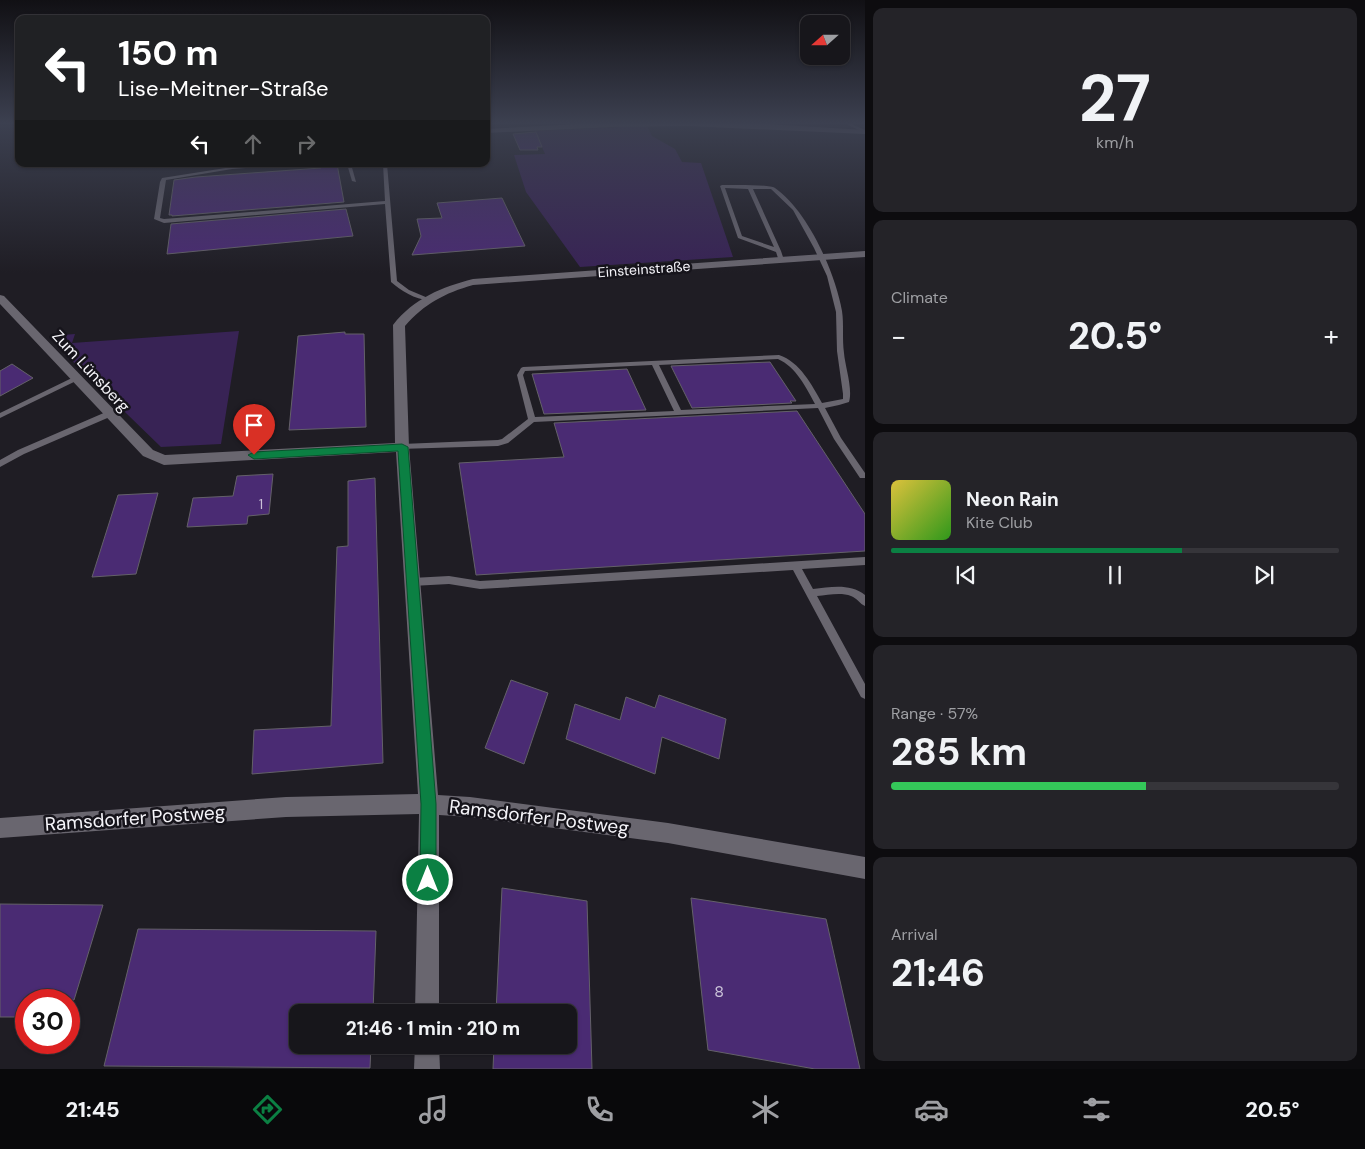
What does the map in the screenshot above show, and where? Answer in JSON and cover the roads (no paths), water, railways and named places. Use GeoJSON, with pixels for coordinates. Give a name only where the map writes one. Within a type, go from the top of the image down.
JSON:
{"type":"FeatureCollection","features":[{"type":"Feature","properties":{"kind":"street","name":"Einsteinstraße"},"geometry":{"type":"LineString","coordinates":[[427,1004],[429,804],[402,447],[399,325],[411,311],[426,299],[448,289],[473,282],[779,255],[822,257],[865,254]]}},
{"type":"Feature","properties":{"kind":"street","name":"Zum Lünsberg"},"geometry":{"type":"LineString","coordinates":[[0,298],[76,380],[148,453],[164,460],[402,447]]}},
{"type":"Feature","properties":{"kind":"street","name":"Ramsdorfer Postweg"},"geometry":{"type":"LineString","coordinates":[[0,828],[286,807],[429,804],[470,807],[668,833],[865,868]]}},
{"type":"Feature","properties":{"kind":"street"},"geometry":{"type":"LineString","coordinates":[[427,1054],[427,1069]]}},
{"type":"Feature","properties":{"kind":"lane"},"geometry":{"type":"LineString","coordinates":[[202,173],[164,179],[157,219],[164,221],[387,202]]}},
{"type":"Feature","properties":{"kind":"lane"},"geometry":{"type":"LineString","coordinates":[[352,173],[354,181]]}},
{"type":"Feature","properties":{"kind":"lane"},"geometry":{"type":"LineString","coordinates":[[385,173],[394,282],[407,291],[426,299]]}},
{"type":"Feature","properties":{"kind":"lane"},"geometry":{"type":"LineString","coordinates":[[402,447],[498,443],[505,441],[532,420],[820,406],[846,400],[847,394],[840,351],[839,312],[830,276],[822,257],[795,209],[772,188],[722,186],[740,237],[779,255]]}},
{"type":"Feature","properties":{"kind":"lane"},"geometry":{"type":"LineString","coordinates":[[750,187],[779,255]]}},
{"type":"Feature","properties":{"kind":"lane"},"geometry":{"type":"LineString","coordinates":[[532,420],[520,374],[523,369],[784,358],[789,361],[820,406],[836,435],[864,477]]}},
{"type":"Feature","properties":{"kind":"lane"},"geometry":{"type":"LineString","coordinates":[[655,363],[678,412]]}},
{"type":"Feature","properties":{"kind":"lane"},"geometry":{"type":"LineString","coordinates":[[0,416],[76,380]]}},
{"type":"Feature","properties":{"kind":"lane"},"geometry":{"type":"LineString","coordinates":[[0,464],[22,452],[109,414]]}},
{"type":"Feature","properties":{"kind":"lane"},"geometry":{"type":"LineString","coordinates":[[412,582],[449,580],[480,585],[865,562]]}},
{"type":"Feature","properties":{"kind":"lane"},"geometry":{"type":"LineString","coordinates":[[796,566],[865,694]]}},
{"type":"Feature","properties":{"kind":"lane"},"geometry":{"type":"LineString","coordinates":[[811,593],[851,591],[858,593],[865,602]]}}]}
